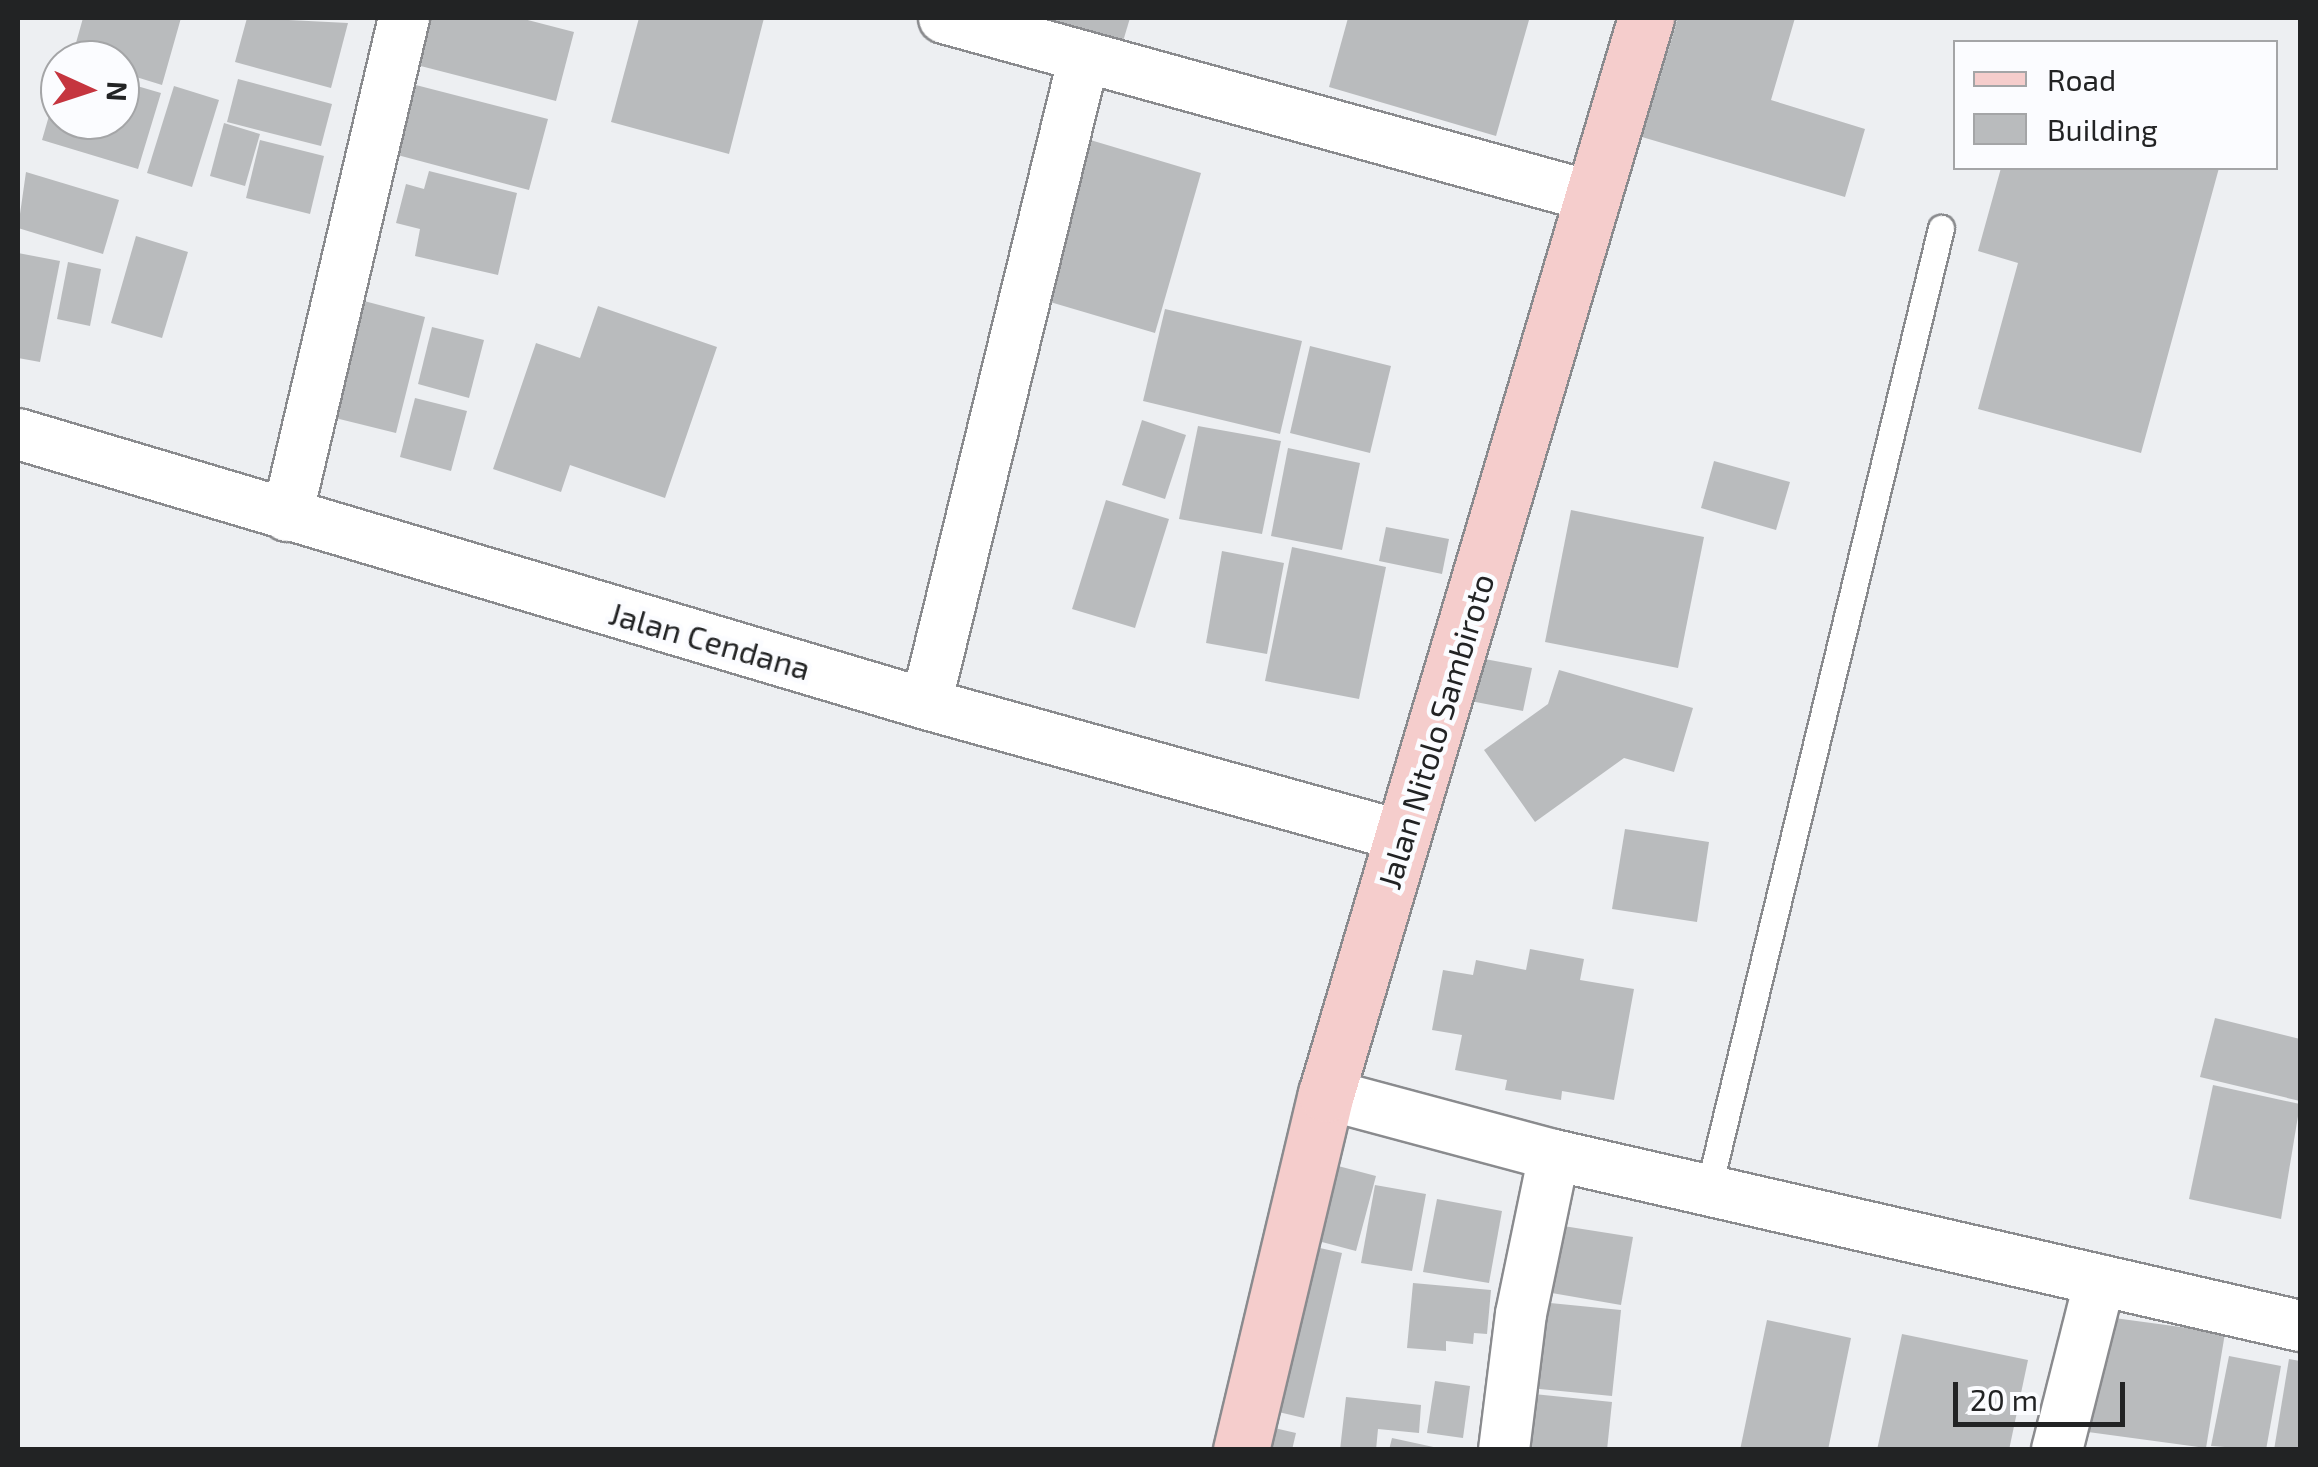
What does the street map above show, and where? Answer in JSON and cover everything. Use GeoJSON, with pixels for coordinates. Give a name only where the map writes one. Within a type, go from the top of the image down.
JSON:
{"type":"FeatureCollection","features":[{"type":"Feature","properties":{"kind":"street"},"geometry":{"type":"LineString","coordinates":[[287,516],[404,18]]}},
{"type":"Feature","properties":{"kind":"street"},"geometry":{"type":"LineString","coordinates":[[944,18],[1593,197]]}},
{"type":"Feature","properties":{"kind":"street","name":"Jalan Nitolo Sambiroto"},"geometry":{"type":"LineString","coordinates":[[1241,1450],[1326,1094],[1646,18]]}},
{"type":"Feature","properties":{"kind":"street"},"geometry":{"type":"LineString","coordinates":[[926,704],[1084,57]]}},
{"type":"Feature","properties":{"kind":"street","name":"Jalan Cendana"},"geometry":{"type":"LineString","coordinates":[[18,434],[926,704],[1404,837]]}},
{"type":"Feature","properties":{"kind":"street"},"geometry":{"type":"LineString","coordinates":[[1326,1094],[1554,1155],[2300,1326]]}},
{"type":"Feature","properties":{"kind":"street"},"geometry":{"type":"LineString","coordinates":[[1504,1450],[1521,1314],[1554,1155]]}},
{"type":"Feature","properties":{"kind":"street"},"geometry":{"type":"LineString","coordinates":[[2057,1450],[2100,1280]]}},
{"type":"Feature","properties":{"kind":"lane"},"geometry":{"type":"LineString","coordinates":[[1708,1191],[1942,228]]}},
{"type":"Feature","properties":{"kind":"building"},"geometry":{"type":"Polygon","coordinates":[[[83,18],[181,18],[162,85],[140,78],[140,40],[77,40],[83,18]]]}},
{"type":"Feature","properties":{"kind":"building"},"geometry":{"type":"Polygon","coordinates":[[[247,18],[348,23],[331,88],[235,62],[247,18]]]}},
{"type":"Feature","properties":{"kind":"building"},"geometry":{"type":"Polygon","coordinates":[[[421,18],[520,18],[574,32],[556,101],[409,63],[421,18]]]}},
{"type":"Feature","properties":{"kind":"building"},"geometry":{"type":"Polygon","coordinates":[[[639,18],[764,18],[729,154],[611,122],[639,18]]]}},
{"type":"Feature","properties":{"kind":"building"},"geometry":{"type":"Polygon","coordinates":[[[1026,18],[1130,18],[1118,58],[1026,18]]]}},
{"type":"Feature","properties":{"kind":"building"},"geometry":{"type":"Polygon","coordinates":[[[1348,18],[1529,20],[1496,136],[1329,87],[1348,18]]]}},
{"type":"Feature","properties":{"kind":"building"},"geometry":{"type":"Polygon","coordinates":[[[1678,18],[1795,18],[1771,100],[1865,129],[1845,197],[1642,137],[1678,18]]]}},
{"type":"Feature","properties":{"kind":"building"},"geometry":{"type":"Polygon","coordinates":[[[238,79],[332,104],[321,146],[227,122],[238,79]]]}},
{"type":"Feature","properties":{"kind":"building"},"geometry":{"type":"Polygon","coordinates":[[[408,83],[548,119],[529,190],[390,153],[408,83]]]}},
{"type":"Feature","properties":{"kind":"building"},"geometry":{"type":"Polygon","coordinates":[[[174,86],[219,100],[192,187],[147,173],[174,86]]]}},
{"type":"Feature","properties":{"kind":"building"},"geometry":{"type":"Polygon","coordinates":[[[140,87],[161,93],[138,169],[42,140],[140,140],[140,87]]]}},
{"type":"Feature","properties":{"kind":"building"},"geometry":{"type":"Polygon","coordinates":[[[224,123],[260,134],[245,186],[210,176],[224,123]]]}},
{"type":"Feature","properties":{"kind":"building"},"geometry":{"type":"Polygon","coordinates":[[[1087,139],[1201,173],[1155,333],[1040,299],[1087,139]]]}},
{"type":"Feature","properties":{"kind":"building"},"geometry":{"type":"Polygon","coordinates":[[[260,140],[324,156],[310,214],[246,198],[260,140]]]}},
{"type":"Feature","properties":{"kind":"building"},"geometry":{"type":"Polygon","coordinates":[[[2000,170],[2218,170],[2141,453],[1978,409],[2018,263],[1978,251],[2000,170]]]}},
{"type":"Feature","properties":{"kind":"building"},"geometry":{"type":"Polygon","coordinates":[[[429,171],[517,193],[498,275],[415,256],[420,229],[396,223],[406,184],[424,189],[429,171]]]}},
{"type":"Feature","properties":{"kind":"building"},"geometry":{"type":"Polygon","coordinates":[[[26,172],[119,200],[103,254],[18,228],[26,172]]]}},
{"type":"Feature","properties":{"kind":"building"},"geometry":{"type":"Polygon","coordinates":[[[136,236],[188,252],[162,338],[111,323],[136,236]]]}},
{"type":"Feature","properties":{"kind":"building"},"geometry":{"type":"Polygon","coordinates":[[[18,253],[60,261],[40,362],[18,358],[18,253]]]}},
{"type":"Feature","properties":{"kind":"building"},"geometry":{"type":"Polygon","coordinates":[[[68,262],[101,269],[90,326],[57,319],[68,262]]]}},
{"type":"Feature","properties":{"kind":"building"},"geometry":{"type":"Polygon","coordinates":[[[345,296],[425,317],[396,433],[315,413],[345,296]]]}},
{"type":"Feature","properties":{"kind":"building"},"geometry":{"type":"Polygon","coordinates":[[[598,306],[717,347],[665,498],[570,465],[561,492],[493,469],[536,343],[580,358],[598,306]]]}},
{"type":"Feature","properties":{"kind":"building"},"geometry":{"type":"Polygon","coordinates":[[[1165,309],[1302,341],[1280,434],[1143,401],[1165,309]]]}},
{"type":"Feature","properties":{"kind":"building"},"geometry":{"type":"Polygon","coordinates":[[[432,327],[484,340],[469,398],[418,384],[432,327]]]}},
{"type":"Feature","properties":{"kind":"building"},"geometry":{"type":"Polygon","coordinates":[[[1310,346],[1391,366],[1370,453],[1290,433],[1310,346]]]}},
{"type":"Feature","properties":{"kind":"building"},"geometry":{"type":"Polygon","coordinates":[[[415,398],[467,411],[451,471],[400,457],[415,398]]]}},
{"type":"Feature","properties":{"kind":"building"},"geometry":{"type":"Polygon","coordinates":[[[1142,420],[1186,435],[1165,499],[1122,485],[1142,420]]]}},
{"type":"Feature","properties":{"kind":"building"},"geometry":{"type":"Polygon","coordinates":[[[1198,426],[1281,441],[1262,534],[1179,519],[1198,426]]]}},
{"type":"Feature","properties":{"kind":"building"},"geometry":{"type":"Polygon","coordinates":[[[1288,448],[1360,463],[1342,550],[1271,536],[1288,448]]]}},
{"type":"Feature","properties":{"kind":"building"},"geometry":{"type":"Polygon","coordinates":[[[1714,461],[1790,482],[1776,530],[1701,508],[1714,461]]]}},
{"type":"Feature","properties":{"kind":"building"},"geometry":{"type":"Polygon","coordinates":[[[1106,500],[1169,519],[1135,628],[1072,609],[1106,500]]]}},
{"type":"Feature","properties":{"kind":"building"},"geometry":{"type":"Polygon","coordinates":[[[1571,510],[1704,537],[1678,668],[1545,642],[1571,510]]]}},
{"type":"Feature","properties":{"kind":"building"},"geometry":{"type":"Polygon","coordinates":[[[1386,527],[1449,539],[1442,574],[1379,561],[1386,527]]]}},
{"type":"Feature","properties":{"kind":"building"},"geometry":{"type":"Polygon","coordinates":[[[1292,547],[1386,567],[1359,699],[1265,681],[1292,547]]]}},
{"type":"Feature","properties":{"kind":"building"},"geometry":{"type":"Polygon","coordinates":[[[1222,551],[1284,563],[1267,654],[1206,643],[1222,551]]]}},
{"type":"Feature","properties":{"kind":"building"},"geometry":{"type":"Polygon","coordinates":[[[1474,657],[1532,668],[1523,711],[1465,700],[1474,657]]]}},
{"type":"Feature","properties":{"kind":"building"},"geometry":{"type":"Polygon","coordinates":[[[1559,670],[1693,708],[1674,772],[1624,758],[1535,822],[1484,750],[1548,704],[1559,670]]]}},
{"type":"Feature","properties":{"kind":"building"},"geometry":{"type":"Polygon","coordinates":[[[1625,829],[1709,842],[1697,922],[1612,909],[1625,829]]]}},
{"type":"Feature","properties":{"kind":"building"},"geometry":{"type":"Polygon","coordinates":[[[1530,949],[1584,959],[1580,980],[1634,989],[1614,1100],[1562,1091],[1561,1100],[1505,1090],[1507,1080],[1455,1070],[1462,1035],[1432,1030],[1443,970],[1473,975],[1476,960],[1526,970],[1530,949]]]}},
{"type":"Feature","properties":{"kind":"building"},"geometry":{"type":"Polygon","coordinates":[[[2215,1018],[2300,1039],[2300,1101],[2200,1077],[2215,1018]]]}},
{"type":"Feature","properties":{"kind":"building"},"geometry":{"type":"Polygon","coordinates":[[[2213,1085],[2300,1104],[2281,1219],[2189,1199],[2213,1085]]]}},
{"type":"Feature","properties":{"kind":"building"},"geometry":{"type":"Polygon","coordinates":[[[1323,1162],[1376,1176],[1356,1251],[1303,1237],[1323,1162]]]}},
{"type":"Feature","properties":{"kind":"building"},"geometry":{"type":"Polygon","coordinates":[[[1375,1185],[1426,1194],[1412,1271],[1361,1263],[1375,1185]]]}},
{"type":"Feature","properties":{"kind":"building"},"geometry":{"type":"Polygon","coordinates":[[[1437,1199],[1502,1211],[1489,1283],[1423,1272],[1437,1199]]]}},
{"type":"Feature","properties":{"kind":"building"},"geometry":{"type":"Polygon","coordinates":[[[1557,1225],[1633,1237],[1621,1305],[1546,1292],[1557,1225]]]}},
{"type":"Feature","properties":{"kind":"building"},"geometry":{"type":"Polygon","coordinates":[[[1298,1243],[1342,1253],[1304,1418],[1261,1408],[1298,1243]]]}},
{"type":"Feature","properties":{"kind":"building"},"geometry":{"type":"Polygon","coordinates":[[[1413,1283],[1491,1290],[1487,1334],[1474,1333],[1473,1344],[1446,1341],[1446,1351],[1407,1348],[1413,1283]]]}},
{"type":"Feature","properties":{"kind":"building"},"geometry":{"type":"Polygon","coordinates":[[[1540,1302],[1621,1310],[1612,1396],[1520,1387],[1540,1302]]]}},
{"type":"Feature","properties":{"kind":"building"},"geometry":{"type":"Polygon","coordinates":[[[2107,1317],[2225,1333],[2206,1448],[2088,1432],[2107,1317]]]}},
{"type":"Feature","properties":{"kind":"building"},"geometry":{"type":"Polygon","coordinates":[[[1767,1320],[1851,1338],[1828,1450],[1740,1450],[1767,1320]]]}},
{"type":"Feature","properties":{"kind":"building"},"geometry":{"type":"Polygon","coordinates":[[[1902,1334],[2028,1360],[2009,1450],[1877,1450],[1902,1334]]]}},
{"type":"Feature","properties":{"kind":"building"},"geometry":{"type":"Polygon","coordinates":[[[2229,1356],[2281,1366],[2266,1450],[2211,1446],[2229,1356]]]}},
{"type":"Feature","properties":{"kind":"building"},"geometry":{"type":"Polygon","coordinates":[[[2289,1359],[2300,1361],[2300,1450],[2274,1450],[2289,1359]]]}},
{"type":"Feature","properties":{"kind":"building"},"geometry":{"type":"Polygon","coordinates":[[[1435,1381],[1470,1386],[1463,1438],[1427,1433],[1435,1381]]]}},
{"type":"Feature","properties":{"kind":"building"},"geometry":{"type":"Polygon","coordinates":[[[1524,1393],[1612,1402],[1607,1450],[1517,1450],[1524,1393]]]}},
{"type":"Feature","properties":{"kind":"building"},"geometry":{"type":"Polygon","coordinates":[[[1346,1397],[1421,1405],[1419,1433],[1378,1429],[1376,1450],[1340,1450],[1346,1397]]]}},
{"type":"Feature","properties":{"kind":"building"},"geometry":{"type":"Polygon","coordinates":[[[1249,1422],[1296,1433],[1292,1450],[1243,1450],[1249,1422]]]}},
{"type":"Feature","properties":{"kind":"building"},"geometry":{"type":"Polygon","coordinates":[[[1392,1438],[1438,1448],[1438,1450],[1389,1450],[1392,1438]]]}}]}
